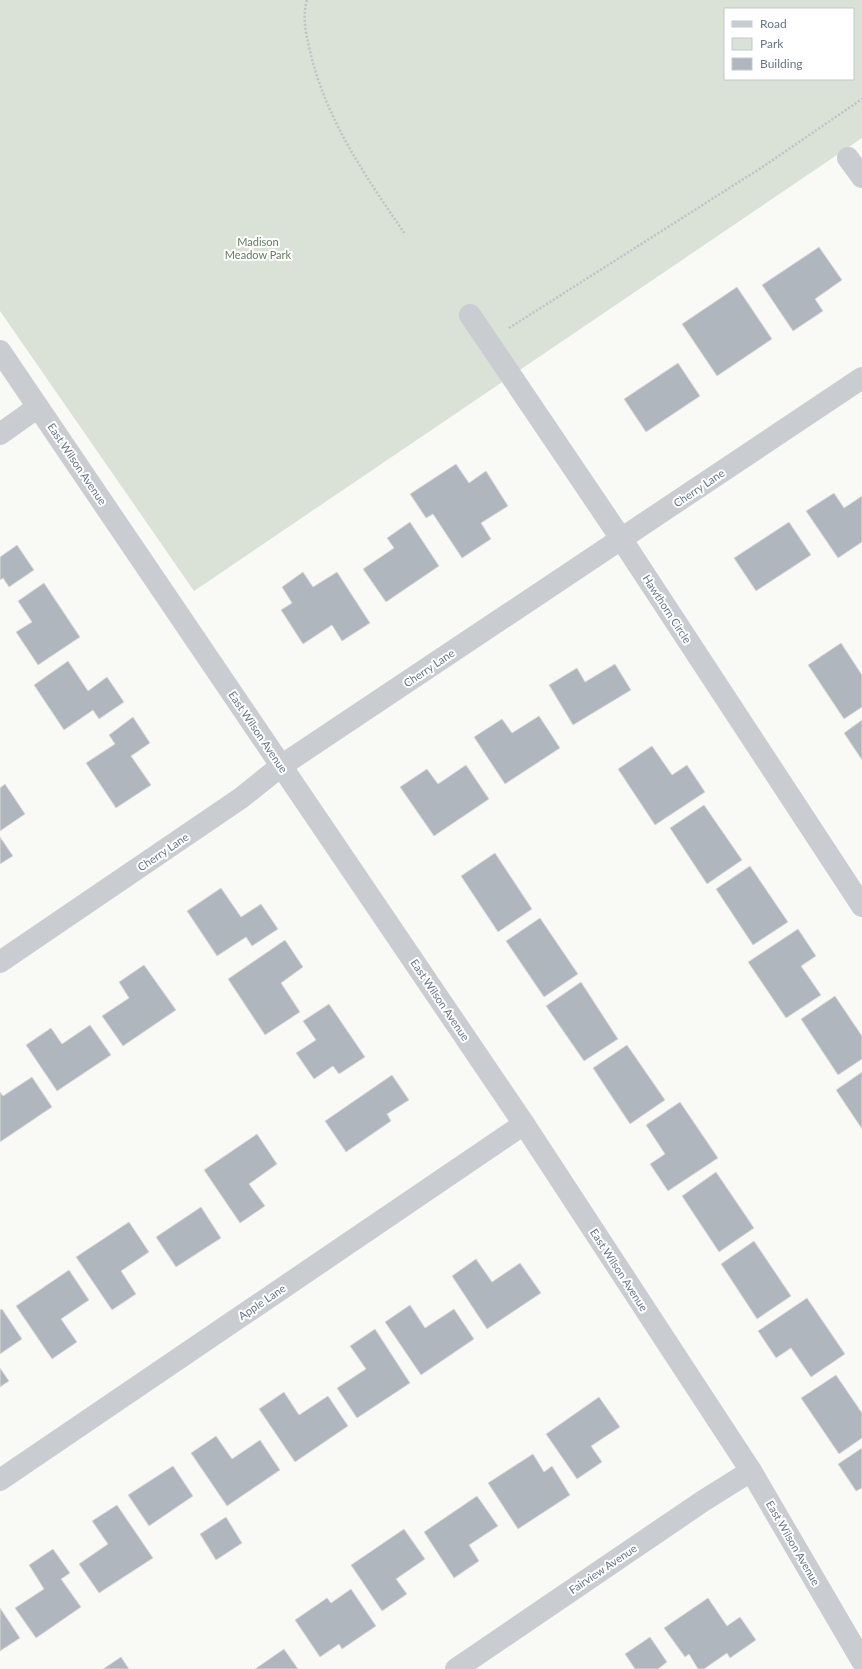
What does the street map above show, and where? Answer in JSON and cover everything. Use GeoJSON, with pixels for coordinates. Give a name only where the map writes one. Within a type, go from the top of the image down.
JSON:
{"type":"FeatureCollection","features":[{"type":"Feature","properties":{"kind":"street"},"geometry":{"type":"LineString","coordinates":[[848,158],[862,177]]}},
{"type":"Feature","properties":{"kind":"street","name":"Hawthorn Circle"},"geometry":{"type":"LineString","coordinates":[[470,315],[622,540],[862,906]]}},
{"type":"Feature","properties":{"kind":"street","name":"East Wilson Avenue"},"geometry":{"type":"LineString","coordinates":[[0,351],[524,1124],[751,1472],[862,1661]]}},
{"type":"Feature","properties":{"kind":"street","name":"Cherry Lane"},"geometry":{"type":"LineString","coordinates":[[0,962],[241,798],[282,766],[622,540],[862,378]]}},
{"type":"Feature","properties":{"kind":"street"},"geometry":{"type":"LineString","coordinates":[[0,434],[38,407]]}},
{"type":"Feature","properties":{"kind":"street","name":"Apple Lane"},"geometry":{"type":"LineString","coordinates":[[0,1480],[524,1124]]}},
{"type":"Feature","properties":{"kind":"street","name":"Fairview Avenue"},"geometry":{"type":"LineString","coordinates":[[456,1669],[703,1501],[751,1472]]}},
{"type":"Feature","properties":{"kind":"path"},"geometry":{"type":"LineString","coordinates":[[307,0],[304,25],[320,88],[340,131],[362,170],[405,234]]}},
{"type":"Feature","properties":{"kind":"path"},"geometry":{"type":"LineString","coordinates":[[488,342],[764,166],[862,99]]}},
{"type":"Feature","properties":{"kind":"green space","name":"Madison Meadow Park"},"geometry":{"type":"Polygon","coordinates":[[[0,0],[862,0],[862,138],[194,591],[0,311],[0,0]]]}},
{"type":"Feature","properties":{"kind":"building"},"geometry":{"type":"Polygon","coordinates":[[[819,247],[842,280],[815,299],[823,311],[793,331],[762,285],[819,247]]]}},
{"type":"Feature","properties":{"kind":"building"},"geometry":{"type":"Polygon","coordinates":[[[737,287],[772,339],[717,376],[682,324],[737,287]]]}},
{"type":"Feature","properties":{"kind":"building"},"geometry":{"type":"Polygon","coordinates":[[[678,363],[700,396],[646,432],[624,399],[678,363]]]}},
{"type":"Feature","properties":{"kind":"building"},"geometry":{"type":"Polygon","coordinates":[[[456,464],[469,483],[486,471],[508,506],[481,523],[491,539],[462,558],[433,514],[426,518],[410,494],[456,464]]]}},
{"type":"Feature","properties":{"kind":"building"},"geometry":{"type":"Polygon","coordinates":[[[834,493],[844,508],[862,496],[862,542],[838,558],[806,511],[834,493]]]}},
{"type":"Feature","properties":{"kind":"building"},"geometry":{"type":"Polygon","coordinates":[[[410,522],[439,566],[386,602],[363,569],[394,548],[387,538],[410,522]]]}},
{"type":"Feature","properties":{"kind":"building"},"geometry":{"type":"Polygon","coordinates":[[[789,522],[811,555],[756,591],[734,558],[789,522]]]}},
{"type":"Feature","properties":{"kind":"building"},"geometry":{"type":"Polygon","coordinates":[[[17,545],[34,570],[9,587],[3,578],[0,580],[0,557],[17,545]]]}},
{"type":"Feature","properties":{"kind":"building"},"geometry":{"type":"Polygon","coordinates":[[[303,572],[313,587],[337,572],[370,623],[342,641],[332,625],[303,644],[281,610],[292,603],[282,587],[303,572]]]}},
{"type":"Feature","properties":{"kind":"building"},"geometry":{"type":"Polygon","coordinates":[[[44,583],[80,637],[38,665],[16,632],[32,622],[18,601],[44,583]]]}},
{"type":"Feature","properties":{"kind":"building"},"geometry":{"type":"Polygon","coordinates":[[[841,643],[862,675],[862,707],[844,719],[808,665],[841,643]]]}},
{"type":"Feature","properties":{"kind":"building"},"geometry":{"type":"Polygon","coordinates":[[[68,661],[88,691],[107,677],[124,702],[99,719],[93,710],[64,730],[34,685],[68,661]]]}},
{"type":"Feature","properties":{"kind":"building"},"geometry":{"type":"Polygon","coordinates":[[[615,664],[631,690],[573,725],[549,685],[577,668],[585,682],[615,664]]]}},
{"type":"Feature","properties":{"kind":"building"},"geometry":{"type":"Polygon","coordinates":[[[539,716],[560,748],[505,784],[474,737],[502,719],[512,733],[539,716]]]}},
{"type":"Feature","properties":{"kind":"building"},"geometry":{"type":"Polygon","coordinates":[[[133,717],[150,743],[131,756],[151,785],[116,808],[86,763],[115,744],[109,735],[133,717]]]}},
{"type":"Feature","properties":{"kind":"building"},"geometry":{"type":"Polygon","coordinates":[[[862,720],[862,760],[844,733],[862,720]]]}},
{"type":"Feature","properties":{"kind":"building"},"geometry":{"type":"Polygon","coordinates":[[[652,746],[672,775],[687,765],[705,792],[655,825],[618,769],[652,746]]]}},
{"type":"Feature","properties":{"kind":"building"},"geometry":{"type":"Polygon","coordinates":[[[466,765],[489,799],[434,836],[400,787],[427,769],[438,784],[466,765]]]}},
{"type":"Feature","properties":{"kind":"building"},"geometry":{"type":"Polygon","coordinates":[[[5,784],[25,814],[0,831],[0,788],[5,784]]]}},
{"type":"Feature","properties":{"kind":"building"},"geometry":{"type":"Polygon","coordinates":[[[704,805],[742,860],[707,884],[670,828],[704,805]]]}},
{"type":"Feature","properties":{"kind":"building"},"geometry":{"type":"Polygon","coordinates":[[[0,837],[13,856],[0,864],[0,837]]]}},
{"type":"Feature","properties":{"kind":"building"},"geometry":{"type":"Polygon","coordinates":[[[495,853],[532,909],[498,932],[461,876],[495,853]]]}},
{"type":"Feature","properties":{"kind":"building"},"geometry":{"type":"Polygon","coordinates":[[[750,866],[788,922],[753,945],[716,889],[750,866]]]}},
{"type":"Feature","properties":{"kind":"building"},"geometry":{"type":"Polygon","coordinates":[[[221,888],[241,917],[261,904],[278,929],[252,946],[246,937],[217,956],[187,911],[221,888]]]}},
{"type":"Feature","properties":{"kind":"building"},"geometry":{"type":"Polygon","coordinates":[[[540,918],[578,974],[544,997],[506,941],[540,918]]]}},
{"type":"Feature","properties":{"kind":"building"},"geometry":{"type":"Polygon","coordinates":[[[798,929],[816,956],[801,966],[821,995],[786,1018],[748,962],[798,929]]]}},
{"type":"Feature","properties":{"kind":"building"},"geometry":{"type":"Polygon","coordinates":[[[285,940],[303,967],[281,983],[300,1012],[265,1035],[228,979],[285,940]]]}},
{"type":"Feature","properties":{"kind":"building"},"geometry":{"type":"Polygon","coordinates":[[[144,965],[176,1010],[123,1046],[102,1016],[129,998],[119,982],[144,965]]]}},
{"type":"Feature","properties":{"kind":"building"},"geometry":{"type":"Polygon","coordinates":[[[581,982],[618,1039],[584,1061],[546,1006],[581,982]]]}},
{"type":"Feature","properties":{"kind":"building"},"geometry":{"type":"Polygon","coordinates":[[[835,996],[862,1036],[862,1059],[838,1075],[801,1019],[835,996]]]}},
{"type":"Feature","properties":{"kind":"building"},"geometry":{"type":"Polygon","coordinates":[[[329,1004],[365,1057],[339,1074],[333,1066],[314,1079],[296,1053],[316,1040],[303,1021],[329,1004]]]}},
{"type":"Feature","properties":{"kind":"building"},"geometry":{"type":"Polygon","coordinates":[[[90,1025],[111,1055],[57,1091],[26,1045],[51,1028],[62,1044],[90,1025]]]}},
{"type":"Feature","properties":{"kind":"building"},"geometry":{"type":"Polygon","coordinates":[[[627,1045],[665,1100],[630,1124],[593,1068],[627,1045]]]}},
{"type":"Feature","properties":{"kind":"building"},"geometry":{"type":"Polygon","coordinates":[[[862,1072],[862,1129],[836,1090],[862,1072]]]}},
{"type":"Feature","properties":{"kind":"building"},"geometry":{"type":"Polygon","coordinates":[[[392,1075],[409,1100],[387,1114],[391,1121],[346,1152],[325,1121],[392,1075]]]}},
{"type":"Feature","properties":{"kind":"building"},"geometry":{"type":"Polygon","coordinates":[[[32,1077],[52,1107],[0,1142],[0,1092],[3,1096],[32,1077]]]}},
{"type":"Feature","properties":{"kind":"building"},"geometry":{"type":"Polygon","coordinates":[[[680,1102],[718,1158],[668,1191],[650,1164],[665,1154],[646,1125],[680,1102]]]}},
{"type":"Feature","properties":{"kind":"building"},"geometry":{"type":"Polygon","coordinates":[[[257,1134],[277,1164],[249,1184],[265,1206],[240,1223],[204,1170],[257,1134]]]}},
{"type":"Feature","properties":{"kind":"building"},"geometry":{"type":"Polygon","coordinates":[[[716,1172],[754,1228],[719,1252],[682,1196],[716,1172]]]}},
{"type":"Feature","properties":{"kind":"building"},"geometry":{"type":"Polygon","coordinates":[[[201,1207],[221,1238],[176,1267],[156,1237],[201,1207]]]}},
{"type":"Feature","properties":{"kind":"building"},"geometry":{"type":"Polygon","coordinates":[[[129,1222],[149,1252],[121,1271],[136,1294],[112,1310],[76,1257],[129,1222]]]}},
{"type":"Feature","properties":{"kind":"building"},"geometry":{"type":"Polygon","coordinates":[[[754,1241],[791,1296],[757,1319],[721,1264],[754,1241]]]}},
{"type":"Feature","properties":{"kind":"building"},"geometry":{"type":"Polygon","coordinates":[[[476,1259],[492,1282],[520,1263],[541,1293],[487,1329],[452,1276],[476,1259]]]}},
{"type":"Feature","properties":{"kind":"building"},"geometry":{"type":"Polygon","coordinates":[[[69,1270],[89,1300],[61,1319],[77,1342],[52,1359],[16,1306],[69,1270]]]}},
{"type":"Feature","properties":{"kind":"building"},"geometry":{"type":"Polygon","coordinates":[[[807,1298],[845,1354],[811,1377],[791,1348],[776,1358],[758,1331],[807,1298]]]}},
{"type":"Feature","properties":{"kind":"building"},"geometry":{"type":"Polygon","coordinates":[[[410,1305],[425,1328],[454,1309],[474,1339],[421,1375],[385,1322],[410,1305]]]}},
{"type":"Feature","properties":{"kind":"building"},"geometry":{"type":"Polygon","coordinates":[[[2,1309],[22,1339],[0,1354],[0,1310],[2,1309]]]}},
{"type":"Feature","properties":{"kind":"building"},"geometry":{"type":"Polygon","coordinates":[[[375,1329],[410,1383],[357,1418],[337,1388],[366,1369],[350,1346],[375,1329]]]}},
{"type":"Feature","properties":{"kind":"building"},"geometry":{"type":"Polygon","coordinates":[[[0,1368],[9,1381],[0,1387],[0,1368]]]}},
{"type":"Feature","properties":{"kind":"building"},"geometry":{"type":"Polygon","coordinates":[[[836,1375],[862,1413],[862,1438],[839,1454],[801,1398],[836,1375]]]}},
{"type":"Feature","properties":{"kind":"building"},"geometry":{"type":"Polygon","coordinates":[[[284,1392],[299,1415],[328,1396],[348,1426],[295,1462],[259,1409],[284,1392]]]}},
{"type":"Feature","properties":{"kind":"building"},"geometry":{"type":"Polygon","coordinates":[[[599,1397],[620,1427],[591,1446],[602,1462],[577,1479],[546,1434],[599,1397]]]}},
{"type":"Feature","properties":{"kind":"building"},"geometry":{"type":"Polygon","coordinates":[[[216,1436],[232,1459],[260,1440],[280,1470],[227,1506],[191,1453],[216,1436]]]}},
{"type":"Feature","properties":{"kind":"building"},"geometry":{"type":"Polygon","coordinates":[[[862,1448],[862,1488],[856,1491],[838,1464],[862,1448]]]}},
{"type":"Feature","properties":{"kind":"building"},"geometry":{"type":"Polygon","coordinates":[[[533,1454],[544,1472],[552,1466],[570,1495],[518,1529],[488,1483],[533,1454]]]}},
{"type":"Feature","properties":{"kind":"building"},"geometry":{"type":"Polygon","coordinates":[[[173,1466],[193,1496],[149,1526],[128,1495],[173,1466]]]}},
{"type":"Feature","properties":{"kind":"building"},"geometry":{"type":"Polygon","coordinates":[[[477,1496],[498,1526],[469,1545],[479,1561],[454,1578],[424,1532],[477,1496]]]}},
{"type":"Feature","properties":{"kind":"building"},"geometry":{"type":"Polygon","coordinates":[[[117,1505],[153,1558],[99,1593],[79,1564],[108,1544],[92,1521],[117,1505]]]}},
{"type":"Feature","properties":{"kind":"building"},"geometry":{"type":"Polygon","coordinates":[[[226,1517],[242,1543],[216,1560],[200,1534],[226,1517]]]}},
{"type":"Feature","properties":{"kind":"building"},"geometry":{"type":"Polygon","coordinates":[[[404,1529],[425,1559],[396,1579],[407,1594],[382,1611],[351,1565],[404,1529]]]}},
{"type":"Feature","properties":{"kind":"building"},"geometry":{"type":"Polygon","coordinates":[[[53,1549],[70,1573],[61,1579],[81,1607],[36,1638],[15,1608],[44,1589],[29,1565],[53,1549]]]}},
{"type":"Feature","properties":{"kind":"building"},"geometry":{"type":"Polygon","coordinates":[[[351,1589],[376,1626],[342,1649],[339,1644],[320,1657],[295,1620],[327,1598],[331,1603],[351,1589]]]}},
{"type":"Feature","properties":{"kind":"building"},"geometry":{"type":"Polygon","coordinates":[[[708,1598],[727,1626],[740,1617],[756,1640],[730,1658],[727,1653],[704,1669],[698,1669],[689,1654],[685,1657],[664,1628],[708,1598]]]}},
{"type":"Feature","properties":{"kind":"building"},"geometry":{"type":"Polygon","coordinates":[[[0,1608],[20,1638],[0,1651],[0,1608]]]}},
{"type":"Feature","properties":{"kind":"building"},"geometry":{"type":"Polygon","coordinates":[[[650,1637],[667,1662],[658,1669],[635,1669],[625,1654],[650,1637]]]}},
{"type":"Feature","properties":{"kind":"building"},"geometry":{"type":"Polygon","coordinates":[[[284,1649],[298,1669],[255,1669],[284,1649]]]}},
{"type":"Feature","properties":{"kind":"building"},"geometry":{"type":"Polygon","coordinates":[[[121,1657],[129,1669],[103,1669],[121,1657]]]}}]}
